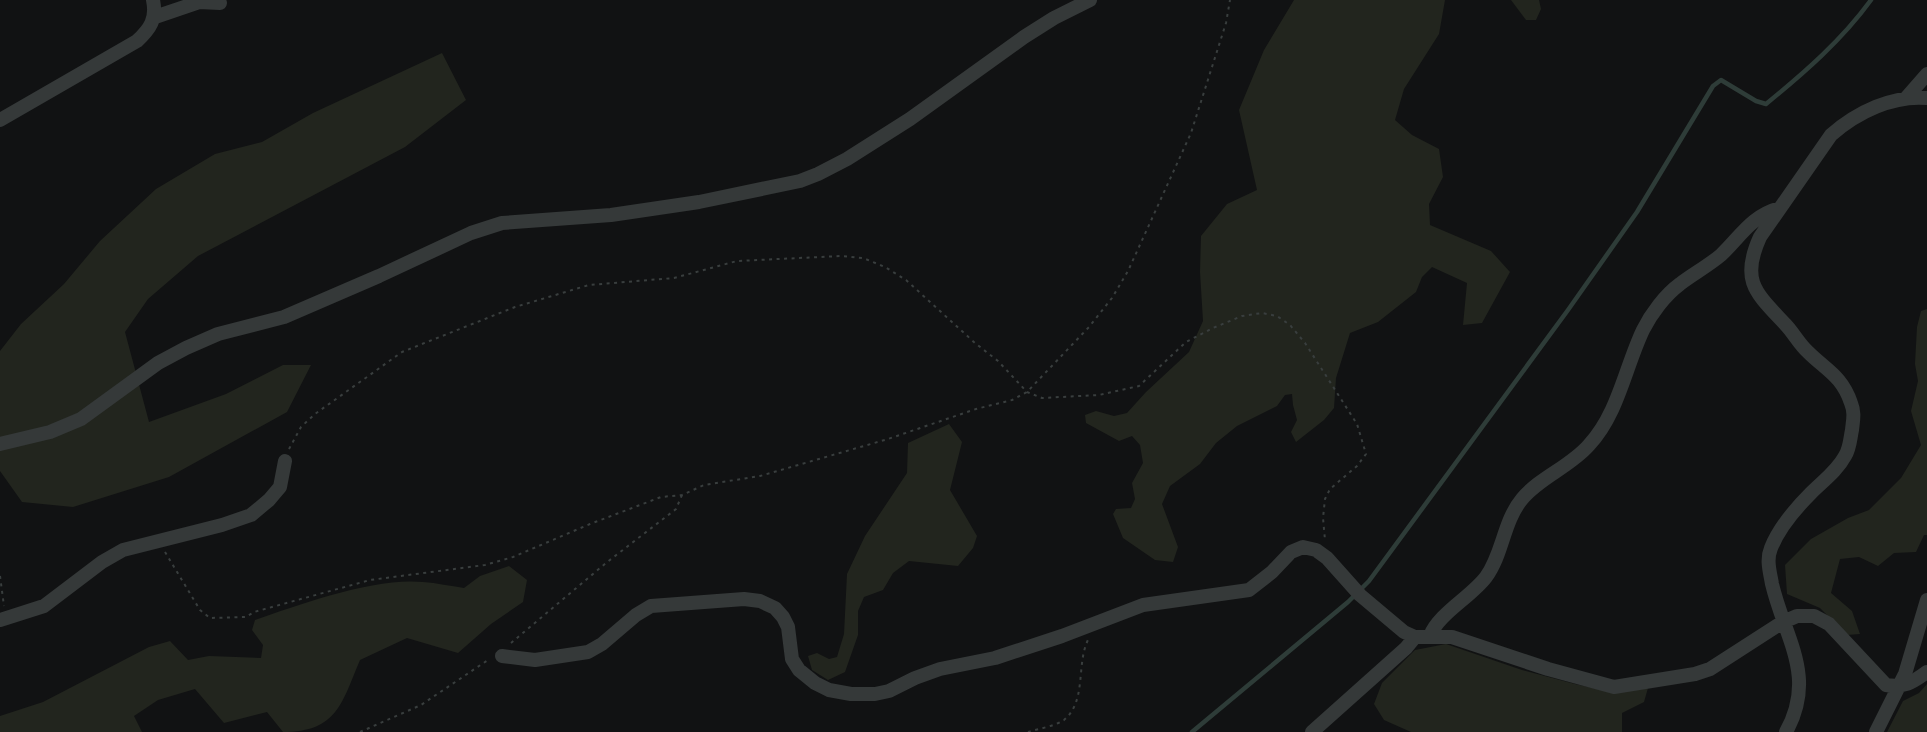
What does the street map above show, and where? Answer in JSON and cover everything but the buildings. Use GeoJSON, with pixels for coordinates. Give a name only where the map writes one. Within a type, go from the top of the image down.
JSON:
{"type":"FeatureCollection","features":[{"type":"Feature","properties":{"kind":"street"},"geometry":{"type":"LineString","coordinates":[[0,120],[137,41],[149,30],[155,17],[153,0]]}},
{"type":"Feature","properties":{"kind":"street"},"geometry":{"type":"LineString","coordinates":[[0,444],[50,432],[81,419],[158,363],[218,334],[284,317],[471,233],[502,223],[611,215],[699,202],[800,181],[818,174],[847,159],[910,119],[1024,37],[1054,18],[1090,0]]}},
{"type":"Feature","properties":{"kind":"street"},"geometry":{"type":"LineString","coordinates":[[155,17],[199,2],[220,3]]}},
{"type":"Feature","properties":{"kind":"street"},"geometry":{"type":"LineString","coordinates":[[1906,98],[1927,74]]}},
{"type":"Feature","properties":{"kind":"street"},"geometry":{"type":"LineString","coordinates":[[1786,732],[1794,714],[1801,680],[1798,663],[1783,622],[1768,565],[1771,549],[1785,525],[1804,501],[1845,457],[1849,447],[1854,413],[1851,402],[1837,377],[1806,350],[1786,324],[1756,293],[1752,275],[1752,255],[1760,237],[1831,135],[1862,113],[1906,98],[1927,98]]}},
{"type":"Feature","properties":{"kind":"street"},"geometry":{"type":"LineString","coordinates":[[1430,636],[1432,629],[1442,618],[1485,578],[1492,568],[1512,514],[1523,498],[1574,460],[1598,434],[1621,388],[1644,330],[1666,297],[1678,285],[1714,261],[1759,216],[1780,208]]}},
{"type":"Feature","properties":{"kind":"street"},"geometry":{"type":"LineString","coordinates":[[4,619],[44,606],[102,562],[123,550],[222,525],[251,514],[280,488],[285,461]]}},
{"type":"Feature","properties":{"kind":"street"},"geometry":{"type":"LineString","coordinates":[[502,656],[535,660],[588,652],[651,606],[744,599],[760,601],[775,608],[783,617],[788,627],[792,659],[799,670],[815,683],[829,690],[851,694],[874,694],[889,691],[940,669],[995,658],[1062,636],[1143,605],[1249,590],[1272,572],[1291,552],[1302,547],[1316,550],[1328,558],[1357,592],[1404,632],[1415,637],[1452,637],[1548,669],[1614,687],[1702,672],[1783,622],[1797,616],[1814,616],[1828,624],[1886,685],[1899,687],[1915,681],[1927,672]]}},
{"type":"Feature","properties":{"kind":"street"},"geometry":{"type":"LineString","coordinates":[[1876,732],[1899,687],[1927,600]]}},
{"type":"Feature","properties":{"kind":"street"},"geometry":{"type":"LineString","coordinates":[[1312,732],[1406,648],[1415,637]]}},
{"type":"Feature","properties":{"kind":"path"},"geometry":{"type":"LineString","coordinates":[[156,541],[168,555],[200,610],[210,618],[246,617],[254,612],[370,580],[485,565],[513,557],[661,497],[682,495],[704,485],[760,476],[1012,400],[1027,392],[1089,327],[1112,298],[1128,271],[1191,133],[1226,23],[1230,0]]}},
{"type":"Feature","properties":{"kind":"path"},"geometry":{"type":"LineString","coordinates":[[285,461],[291,442],[301,427],[315,414],[402,352],[515,307],[590,285],[674,278],[748,260],[841,256],[863,258],[885,267],[906,280],[998,361],[1027,392],[1042,398],[1089,396],[1139,386],[1186,342],[1242,316],[1262,313],[1276,316],[1290,325],[1305,343],[1357,424],[1363,441],[1365,454],[1357,466],[1330,489],[1326,500],[1323,518],[1328,558]]}},
{"type":"Feature","properties":{"kind":"path"},"geometry":{"type":"LineString","coordinates":[[360,732],[421,705],[487,660],[502,656],[508,646],[531,626],[606,563],[676,509],[682,495]]}},
{"type":"Feature","properties":{"kind":"path"},"geometry":{"type":"LineString","coordinates":[[0,576],[4,619]]}},
{"type":"Feature","properties":{"kind":"path"},"geometry":{"type":"LineString","coordinates":[[1028,732],[1063,720],[1069,713],[1077,699],[1080,687],[1083,650],[1102,620]]}},
{"type":"Feature","properties":{"kind":"shaded area"},"geometry":{"type":"Polygon","coordinates":[[[1294,0],[1445,0],[1439,34],[1404,89],[1395,120],[1412,135],[1439,149],[1443,177],[1429,204],[1430,225],[1491,251],[1510,272],[1482,323],[1463,325],[1467,283],[1432,267],[1422,277],[1416,292],[1378,322],[1350,333],[1336,378],[1334,408],[1324,420],[1296,442],[1291,432],[1297,420],[1292,394],[1285,395],[1277,406],[1237,426],[1216,443],[1200,464],[1170,486],[1162,504],[1178,547],[1173,562],[1155,560],[1123,538],[1113,514],[1116,509],[1131,508],[1135,499],[1132,483],[1143,463],[1140,445],[1132,436],[1119,441],[1086,423],[1085,415],[1096,411],[1114,416],[1127,413],[1189,352],[1203,321],[1200,272],[1201,236],[1227,204],[1257,190],[1239,110],[1264,50],[1294,0]]]}},
{"type":"Feature","properties":{"kind":"shaded area"},"geometry":{"type":"Polygon","coordinates":[[[1511,0],[1539,0],[1541,9],[1536,20],[1526,20],[1511,0]]]}},
{"type":"Feature","properties":{"kind":"shaded area"},"geometry":{"type":"Polygon","coordinates":[[[442,53],[466,100],[405,147],[198,256],[148,299],[125,332],[149,422],[226,394],[283,365],[311,365],[287,412],[169,477],[73,507],[22,502],[0,471],[0,351],[21,324],[64,284],[100,241],[156,189],[215,154],[262,142],[313,113],[442,53]]]}},
{"type":"Feature","properties":{"kind":"shaded area"},"geometry":{"type":"Polygon","coordinates":[[[1927,309],[1927,535],[1924,535],[1916,552],[1894,553],[1878,566],[1859,557],[1840,559],[1831,593],[1852,611],[1860,634],[1847,635],[1820,608],[1787,594],[1785,565],[1811,539],[1848,518],[1869,510],[1901,478],[1921,445],[1911,411],[1918,381],[1915,364],[1917,327],[1921,311],[1927,309]]]}},
{"type":"Feature","properties":{"kind":"shaded area"},"geometry":{"type":"Polygon","coordinates":[[[949,424],[962,442],[950,490],[977,536],[973,548],[958,566],[909,561],[893,573],[883,590],[864,597],[858,611],[858,635],[845,672],[828,680],[812,670],[808,656],[817,653],[829,659],[837,657],[844,634],[847,574],[865,536],[907,473],[908,443],[949,424]]]}},
{"type":"Feature","properties":{"kind":"shaded area"},"geometry":{"type":"Polygon","coordinates":[[[509,566],[527,580],[523,602],[491,624],[458,653],[407,638],[360,660],[335,712],[316,727],[283,732],[267,712],[224,723],[195,689],[158,700],[134,716],[142,732],[0,732],[0,716],[43,702],[149,647],[170,641],[188,660],[209,656],[261,658],[263,645],[252,630],[255,620],[338,593],[383,584],[423,582],[464,588],[480,576],[509,566]]]}},
{"type":"Feature","properties":{"kind":"shaded area"},"geometry":{"type":"Polygon","coordinates":[[[1446,644],[1522,670],[1616,693],[1648,688],[1644,702],[1622,713],[1622,732],[1411,732],[1384,720],[1374,704],[1382,683],[1415,650],[1446,644]]]}},
{"type":"Feature","properties":{"kind":"shaded area"},"geometry":{"type":"Polygon","coordinates":[[[1927,684],[1927,732],[1887,732],[1903,701],[1919,693],[1927,684]]]}},
{"type":"Feature","properties":{"kind":"waterway"},"geometry":{"type":"LineString","coordinates":[[1192,732],[1348,602],[1369,581],[1637,212],[1713,86],[1721,80],[1756,101],[1766,104],[1822,55],[1848,29],[1871,0]]}}]}
